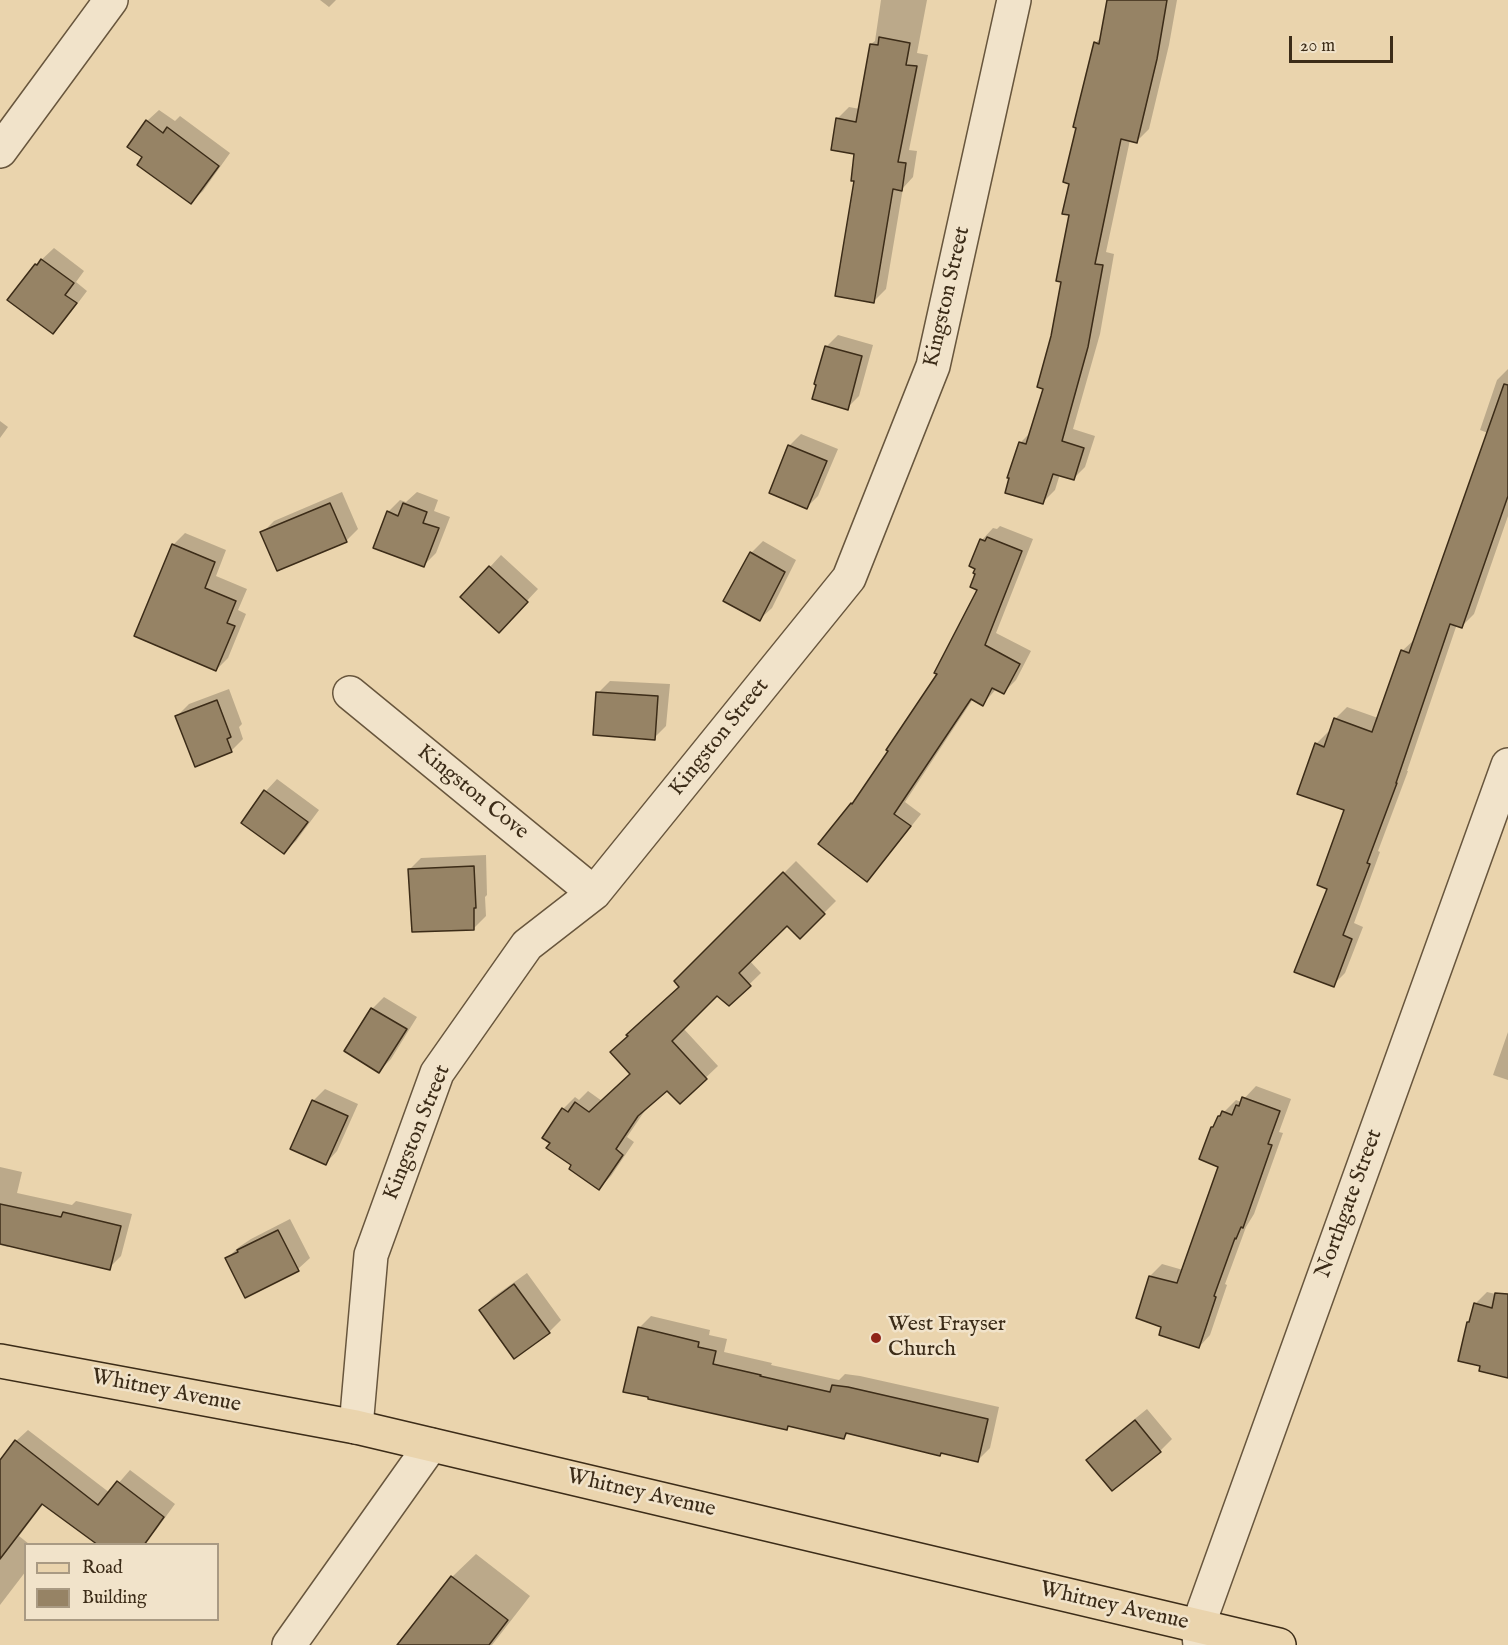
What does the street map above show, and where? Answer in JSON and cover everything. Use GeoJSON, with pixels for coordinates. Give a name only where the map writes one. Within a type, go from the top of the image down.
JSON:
{"type":"FeatureCollection","features":[{"type":"Feature","properties":{"kind":"main road","name":"Whitney Avenue"},"geometry":{"type":"LineString","coordinates":[[0,1361],[356,1427],[1199,1636],[1279,1645]]}},
{"type":"Feature","properties":{"kind":"street"},"geometry":{"type":"LineString","coordinates":[[0,151],[111,0]]}},
{"type":"Feature","properties":{"kind":"street","name":"Kingston Street"},"geometry":{"type":"LineString","coordinates":[[356,1427],[371,1255],[437,1073],[527,945],[594,893],[849,578],[933,366],[1014,0]]}},
{"type":"Feature","properties":{"kind":"street","name":"Kingston Cove"},"geometry":{"type":"LineString","coordinates":[[350,693],[594,893]]}},
{"type":"Feature","properties":{"kind":"street","name":"Northgate Street"},"geometry":{"type":"LineString","coordinates":[[1199,1636],[1508,765]]}},
{"type":"Feature","properties":{"kind":"street"},"geometry":{"type":"LineString","coordinates":[[289,1645],[431,1445]]}},
{"type":"Feature","properties":{"kind":"building"},"geometry":{"type":"Polygon","coordinates":[[[1107,0],[1167,0],[1157,59],[1137,143],[1121,139],[1095,264],[1103,265],[1088,347],[1062,441],[1084,448],[1074,480],[1053,474],[1043,504],[1005,493],[1009,478],[1007,478],[1019,442],[1026,444],[1043,389],[1037,387],[1051,336],[1061,282],[1056,281],[1069,215],[1062,214],[1069,184],[1063,182],[1076,128],[1073,127],[1094,42],[1099,44],[1107,0]]]}},
{"type":"Feature","properties":{"kind":"building"},"geometry":{"type":"Polygon","coordinates":[[[879,37],[910,43],[906,65],[917,66],[898,162],[906,163],[902,191],[893,189],[874,303],[835,296],[854,181],[851,181],[854,154],[831,150],[836,118],[856,122],[870,44],[878,45],[879,37]]]}},
{"type":"Feature","properties":{"kind":"building"},"geometry":{"type":"Polygon","coordinates":[[[146,120],[163,133],[167,127],[219,166],[191,204],[137,165],[142,157],[127,147],[146,120]]]}},
{"type":"Feature","properties":{"kind":"building"},"geometry":{"type":"Polygon","coordinates":[[[41,259],[74,283],[65,295],[77,303],[53,334],[7,300],[41,259]]]}},
{"type":"Feature","properties":{"kind":"building"},"geometry":{"type":"Polygon","coordinates":[[[825,346],[862,356],[848,410],[812,399],[825,346]]]}},
{"type":"Feature","properties":{"kind":"building"},"geometry":{"type":"Polygon","coordinates":[[[1504,384],[1508,385],[1508,496],[1462,628],[1450,624],[1397,783],[1367,863],[1370,864],[1343,935],[1352,939],[1334,987],[1294,972],[1327,889],[1317,885],[1344,810],[1297,794],[1315,743],[1324,747],[1334,718],[1372,732],[1401,650],[1409,653],[1504,384]]]}},
{"type":"Feature","properties":{"kind":"building"},"geometry":{"type":"Polygon","coordinates":[[[788,445],[827,461],[807,509],[769,493],[788,445]]]}},
{"type":"Feature","properties":{"kind":"building"},"geometry":{"type":"Polygon","coordinates":[[[330,503],[347,542],[277,571],[260,532],[330,503]]]}},
{"type":"Feature","properties":{"kind":"building"},"geometry":{"type":"Polygon","coordinates":[[[403,503],[427,512],[423,523],[439,528],[424,567],[373,548],[387,511],[398,516],[403,503]]]}},
{"type":"Feature","properties":{"kind":"building"},"geometry":{"type":"Polygon","coordinates":[[[987,537],[1022,551],[985,645],[1020,664],[1004,694],[992,688],[983,706],[971,699],[894,814],[911,826],[867,882],[818,844],[852,804],[937,674],[934,673],[977,590],[970,587],[975,569],[969,566],[980,539],[985,541],[987,537]]]}},
{"type":"Feature","properties":{"kind":"building"},"geometry":{"type":"Polygon","coordinates":[[[172,544],[215,562],[205,588],[236,601],[227,623],[235,626],[216,671],[134,636],[172,544]]]}},
{"type":"Feature","properties":{"kind":"building"},"geometry":{"type":"Polygon","coordinates":[[[750,552],[785,572],[760,621],[723,601],[750,552]]]}},
{"type":"Feature","properties":{"kind":"building"},"geometry":{"type":"Polygon","coordinates":[[[489,566],[528,602],[499,633],[460,597],[489,566]]]}},
{"type":"Feature","properties":{"kind":"building"},"geometry":{"type":"Polygon","coordinates":[[[596,692],[658,696],[655,740],[593,735],[596,692]]]}},
{"type":"Feature","properties":{"kind":"building"},"geometry":{"type":"Polygon","coordinates":[[[217,700],[231,737],[227,739],[232,752],[195,767],[175,716],[217,700]]]}},
{"type":"Feature","properties":{"kind":"building"},"geometry":{"type":"Polygon","coordinates":[[[264,790],[308,822],[284,854],[241,823],[264,790]]]}},
{"type":"Feature","properties":{"kind":"building"},"geometry":{"type":"Polygon","coordinates":[[[474,866],[476,908],[474,908],[474,930],[412,932],[408,869],[474,866]]]}},
{"type":"Feature","properties":{"kind":"building"},"geometry":{"type":"Polygon","coordinates":[[[783,872],[825,914],[800,939],[787,926],[739,973],[751,986],[729,1006],[717,996],[672,1041],[707,1079],[680,1104],[667,1091],[638,1116],[616,1149],[623,1155],[599,1190],[569,1169],[571,1165],[546,1148],[550,1143],[542,1138],[562,1108],[568,1112],[575,1102],[589,1112],[630,1074],[610,1052],[679,987],[674,981],[783,872]]]}},
{"type":"Feature","properties":{"kind":"building"},"geometry":{"type":"Polygon","coordinates":[[[371,1008],[407,1029],[379,1073],[344,1051],[371,1008]]]}},
{"type":"Feature","properties":{"kind":"building"},"geometry":{"type":"Polygon","coordinates":[[[1242,1097],[1280,1111],[1268,1144],[1272,1145],[1243,1228],[1241,1227],[1235,1238],[1214,1296],[1216,1297],[1199,1348],[1159,1335],[1161,1327],[1136,1318],[1149,1276],[1177,1283],[1218,1167],[1199,1159],[1211,1127],[1218,1116],[1222,1111],[1232,1115],[1242,1097]]]}},
{"type":"Feature","properties":{"kind":"building"},"geometry":{"type":"Polygon","coordinates":[[[312,1100],[348,1116],[326,1165],[290,1149],[312,1100]]]}},
{"type":"Feature","properties":{"kind":"building"},"geometry":{"type":"Polygon","coordinates":[[[0,1204],[61,1217],[63,1212],[121,1226],[110,1270],[0,1244],[0,1204]]]}},
{"type":"Feature","properties":{"kind":"building"},"geometry":{"type":"Polygon","coordinates":[[[278,1230],[299,1271],[245,1298],[225,1258],[278,1230]]]}},
{"type":"Feature","properties":{"kind":"building"},"geometry":{"type":"Polygon","coordinates":[[[514,1284],[550,1333],[514,1359],[479,1310],[514,1284]]]}},
{"type":"Feature","properties":{"kind":"building"},"geometry":{"type":"Polygon","coordinates":[[[1495,1293],[1508,1294],[1508,1378],[1479,1371],[1480,1366],[1458,1361],[1474,1303],[1492,1308],[1495,1293]]]}},
{"type":"Feature","properties":{"kind":"building"},"geometry":{"type":"Polygon","coordinates":[[[638,1327],[699,1342],[698,1347],[716,1351],[713,1364],[830,1392],[832,1385],[848,1387],[988,1419],[978,1462],[941,1453],[940,1456],[846,1433],[844,1439],[788,1426],[787,1430],[623,1392],[638,1327]]]}},
{"type":"Feature","properties":{"kind":"building"},"geometry":{"type":"Polygon","coordinates":[[[1135,1420],[1161,1452],[1112,1491],[1086,1460],[1135,1420]]]}},
{"type":"Feature","properties":{"kind":"building"},"geometry":{"type":"Polygon","coordinates":[[[15,1440],[98,1505],[117,1481],[164,1517],[145,1543],[95,1543],[42,1504],[0,1559],[0,1460],[15,1440]]]}},
{"type":"Feature","properties":{"kind":"building"},"geometry":{"type":"Polygon","coordinates":[[[451,1576],[508,1620],[489,1645],[397,1645],[451,1576]]]}},
{"type":"Feature","properties":{"kind":"place","name":"West Frayser Church"},"geometry":{"type":"Point","coordinates":[876,1338]}}]}
